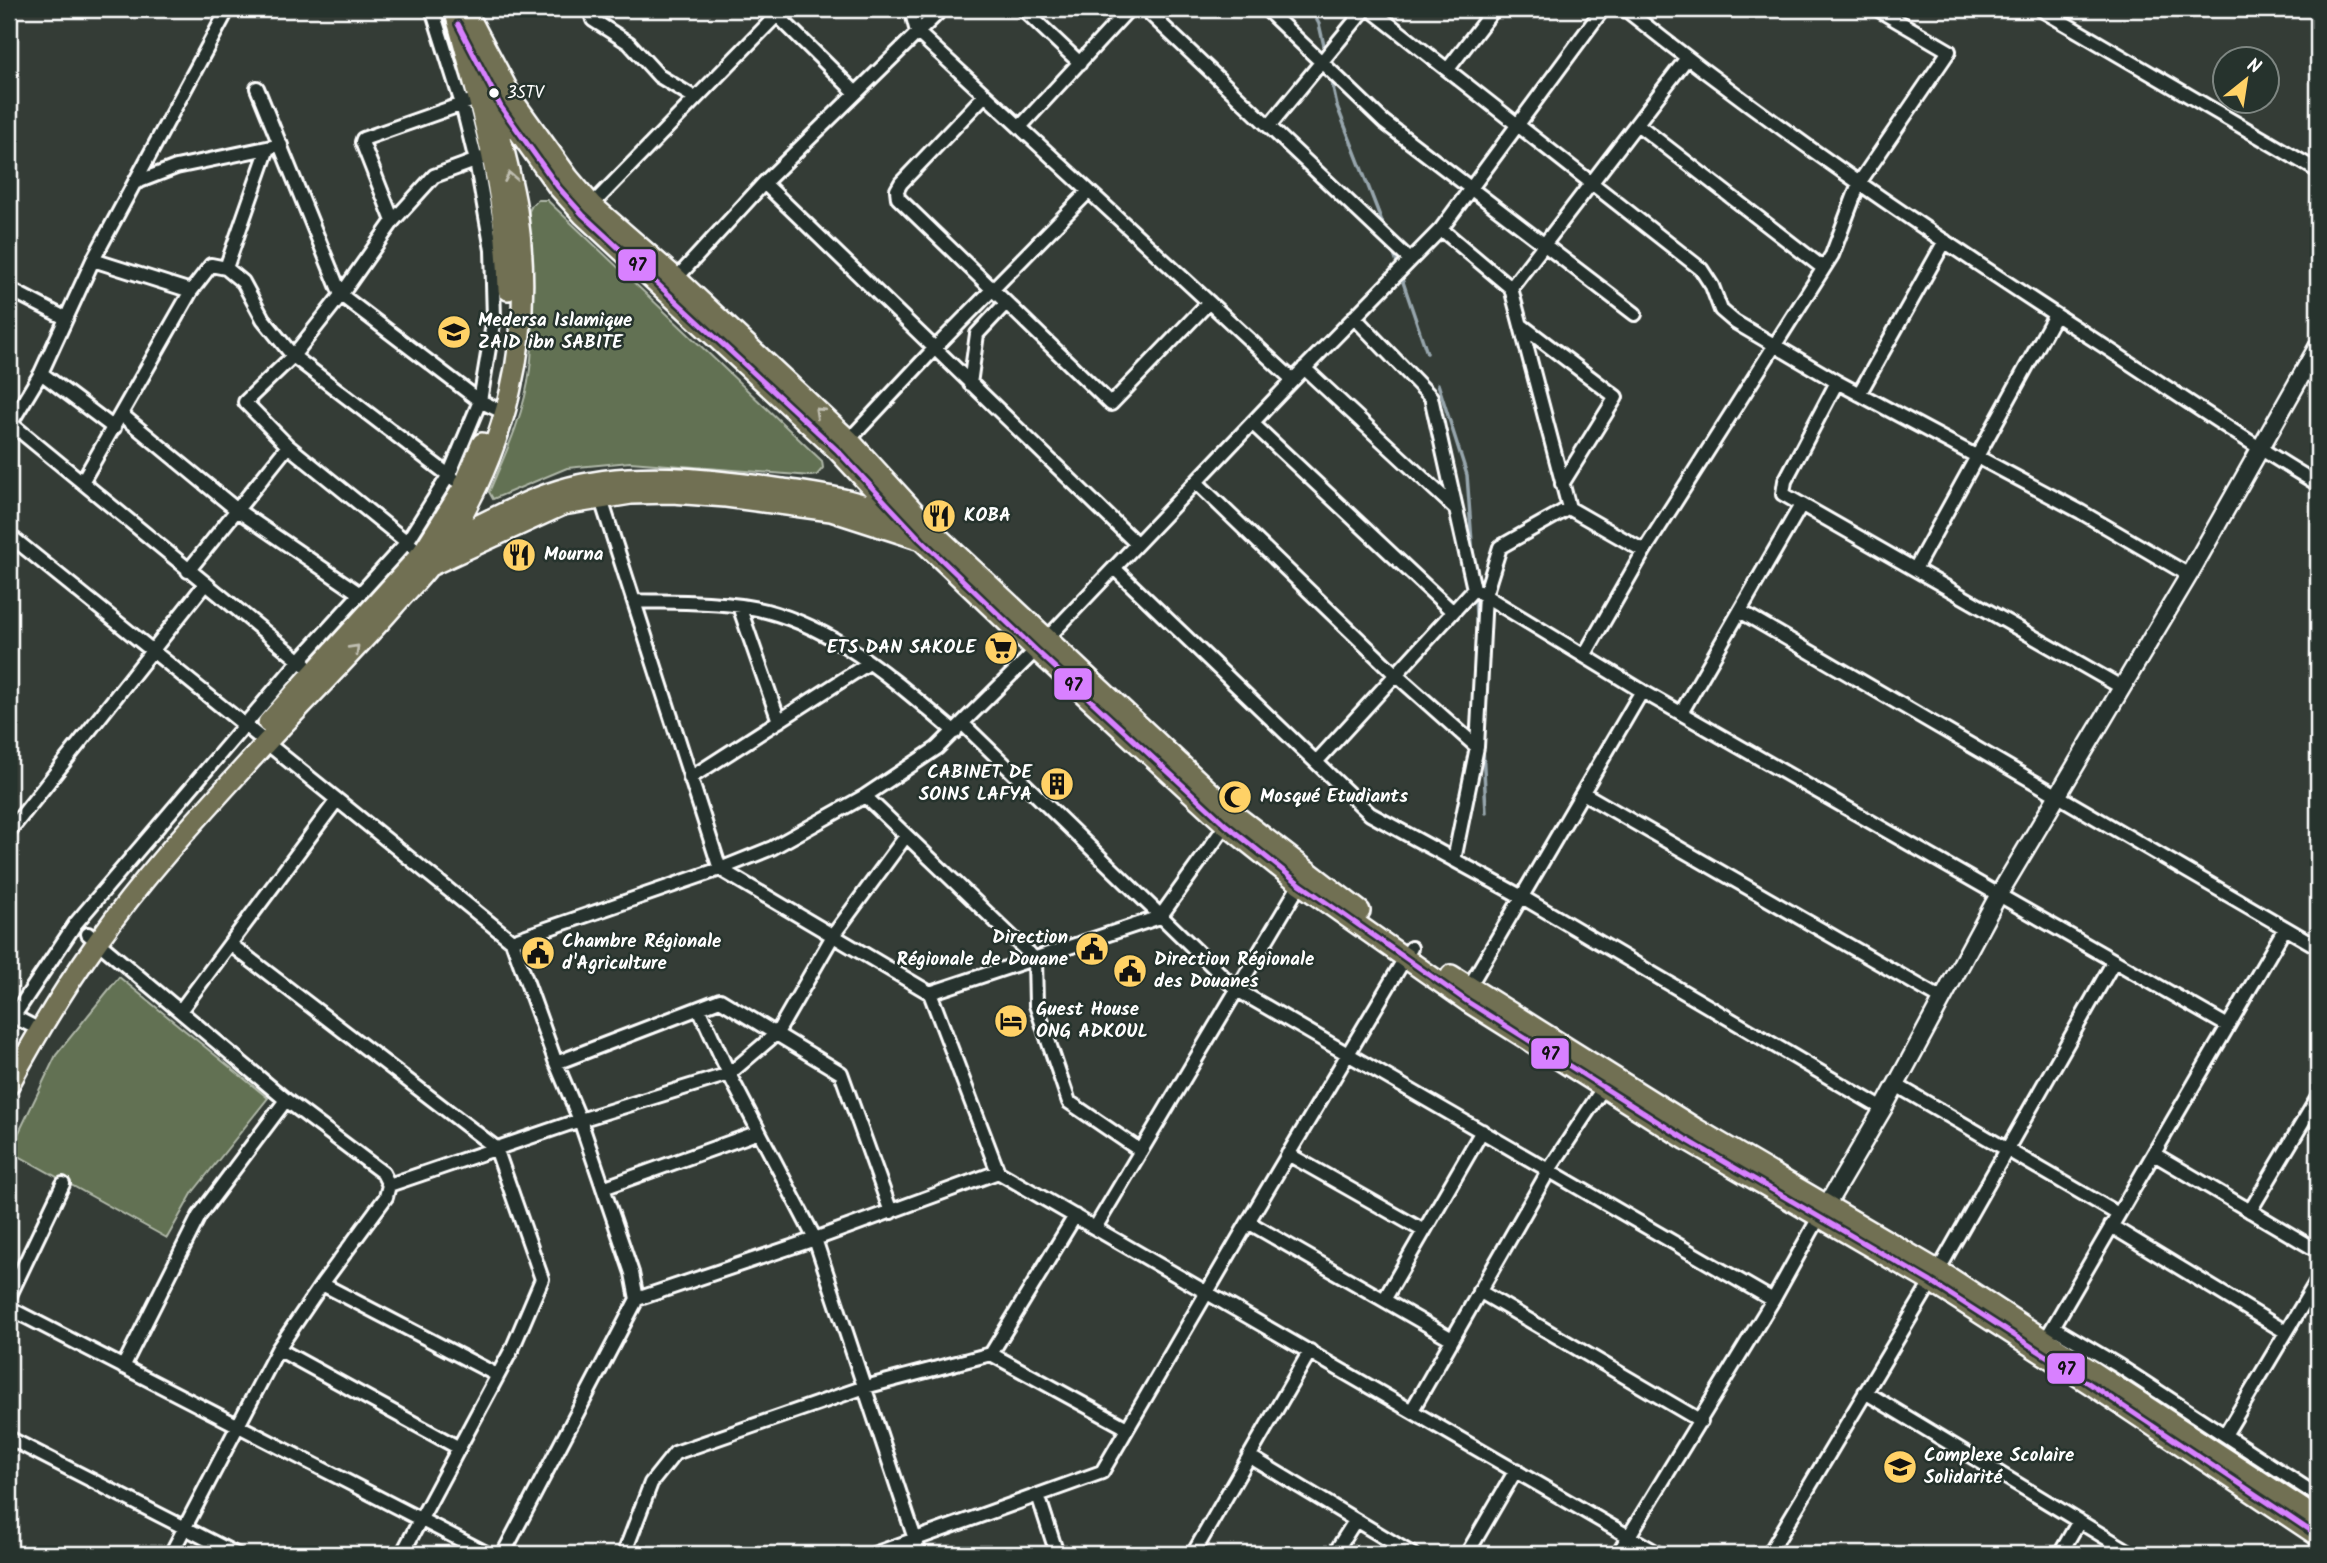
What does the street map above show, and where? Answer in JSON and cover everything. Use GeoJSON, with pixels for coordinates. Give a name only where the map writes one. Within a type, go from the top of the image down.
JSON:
{"type":"FeatureCollection","features":[{"type":"Feature","properties":{"kind":"main road"},"geometry":{"type":"LineString","coordinates":[[9,1057],[20,1021],[92,938],[160,843],[419,554],[462,486],[488,429],[509,325],[508,258],[502,215],[483,158],[470,101],[463,15]]}},
{"type":"Feature","properties":{"kind":"main road"},"geometry":{"type":"LineString","coordinates":[[463,15],[486,80],[505,151],[517,211],[522,257],[521,326],[512,385],[492,407]]}},
{"type":"Feature","properties":{"kind":"main road"},"geometry":{"type":"LineString","coordinates":[[463,15],[515,103],[569,178],[587,210]]}},
{"type":"Feature","properties":{"kind":"main road"},"geometry":{"type":"LineString","coordinates":[[486,80],[501,107],[558,187],[671,285],[844,445],[927,536],[1300,884],[1607,1082],[1934,1277],[2318,1519]]}},
{"type":"Feature","properties":{"kind":"main road"},"geometry":{"type":"LineString","coordinates":[[844,445],[853,466],[903,521]]}},
{"type":"Feature","properties":{"kind":"main road"},"geometry":{"type":"LineString","coordinates":[[844,506],[853,466]]}},
{"type":"Feature","properties":{"kind":"main road"},"geometry":{"type":"LineString","coordinates":[[419,554],[559,490],[598,490],[673,478],[727,482],[844,506],[927,536]]}},
{"type":"Feature","properties":{"kind":"main road"},"geometry":{"type":"LineString","coordinates":[[446,541],[462,486]]}},
{"type":"Feature","properties":{"kind":"main road"},"geometry":{"type":"LineString","coordinates":[[419,554],[563,505],[598,490]]}},
{"type":"Feature","properties":{"kind":"main road"},"geometry":{"type":"LineString","coordinates":[[844,506],[873,507],[951,548],[1041,645]]}},
{"type":"Feature","properties":{"kind":"main road"},"geometry":{"type":"LineString","coordinates":[[1230,820],[1309,873],[1408,954],[1469,987],[1501,1014]]}},
{"type":"Feature","properties":{"kind":"main road"},"geometry":{"type":"LineString","coordinates":[[9,1084],[20,1021]]}},
{"type":"Feature","properties":{"kind":"main road"},"geometry":{"type":"LineString","coordinates":[[1934,1277],[2049,1333],[2094,1378],[2318,1536]]}},
{"type":"Feature","properties":{"kind":"street"},"geometry":{"type":"LineString","coordinates":[[228,9],[93,260],[41,373],[9,424],[312,671],[360,594],[419,554],[288,446],[245,402],[293,356],[341,295],[393,221],[434,176],[483,158]]}},
{"type":"Feature","properties":{"kind":"street"},"geometry":{"type":"LineString","coordinates":[[393,221],[363,139],[470,101],[432,9]]}},
{"type":"Feature","properties":{"kind":"street"},"geometry":{"type":"LineString","coordinates":[[590,9],[593,20],[629,43],[659,76],[695,99]]}},
{"type":"Feature","properties":{"kind":"street"},"geometry":{"type":"LineString","coordinates":[[911,9],[918,32],[1293,380]]}},
{"type":"Feature","properties":{"kind":"street"},"geometry":{"type":"LineString","coordinates":[[671,285],[764,183],[942,9]]}},
{"type":"Feature","properties":{"kind":"street"},"geometry":{"type":"LineString","coordinates":[[1023,9],[1080,63]]}},
{"type":"Feature","properties":{"kind":"street"},"geometry":{"type":"LineString","coordinates":[[1020,127],[1129,9]]}},
{"type":"Feature","properties":{"kind":"street"},"geometry":{"type":"LineString","coordinates":[[1146,9],[1410,260]]}},
{"type":"Feature","properties":{"kind":"street"},"geometry":{"type":"LineString","coordinates":[[1266,9],[1384,122],[1635,314]]}},
{"type":"Feature","properties":{"kind":"street"},"geometry":{"type":"LineString","coordinates":[[1269,126],[1364,9]]}},
{"type":"Feature","properties":{"kind":"street"},"geometry":{"type":"LineString","coordinates":[[1370,9],[1702,269],[1721,310],[1735,322],[1836,382],[2081,512],[2189,575]]}},
{"type":"Feature","properties":{"kind":"street"},"geometry":{"type":"LineString","coordinates":[[1448,69],[1494,9]]}},
{"type":"Feature","properties":{"kind":"street"},"geometry":{"type":"LineString","coordinates":[[512,942],[772,848],[865,796],[937,748],[1041,645],[1304,368],[1441,229],[1603,9]]}},
{"type":"Feature","properties":{"kind":"street"},"geometry":{"type":"LineString","coordinates":[[1625,9],[1687,58],[1859,183],[2259,449],[2318,484]]}},
{"type":"Feature","properties":{"kind":"street"},"geometry":{"type":"LineString","coordinates":[[1584,656],[1644,551],[1832,255],[1859,183],[1949,51],[1877,9]]}},
{"type":"Feature","properties":{"kind":"street"},"geometry":{"type":"LineString","coordinates":[[2040,9],[2318,171]]}},
{"type":"Feature","properties":{"kind":"street"},"geometry":{"type":"LineString","coordinates":[[587,210],[776,12],[856,93]]}},
{"type":"Feature","properties":{"kind":"street"},"geometry":{"type":"LineString","coordinates":[[1511,288],[1687,58]]}},
{"type":"Feature","properties":{"kind":"street"},"geometry":{"type":"LineString","coordinates":[[257,88],[274,146],[341,295],[492,407]]}},
{"type":"Feature","properties":{"kind":"street"},"geometry":{"type":"LineString","coordinates":[[985,95],[897,190],[898,198],[1111,404],[1209,302]]}},
{"type":"Feature","properties":{"kind":"street"},"geometry":{"type":"LineString","coordinates":[[1637,124],[1823,268]]}},
{"type":"Feature","properties":{"kind":"street"},"geometry":{"type":"LineString","coordinates":[[136,182],[176,167],[274,146]]}},
{"type":"Feature","properties":{"kind":"street"},"geometry":{"type":"LineString","coordinates":[[226,268],[274,146]]}},
{"type":"Feature","properties":{"kind":"street"},"geometry":{"type":"LineString","coordinates":[[764,183],[1137,544]]}},
{"type":"Feature","properties":{"kind":"street"},"geometry":{"type":"LineString","coordinates":[[844,445],[1089,191]]}},
{"type":"Feature","properties":{"kind":"street"},"geometry":{"type":"LineString","coordinates":[[1441,229],[1511,288],[1569,508],[1644,551]]}},
{"type":"Feature","properties":{"kind":"street"},"geometry":{"type":"LineString","coordinates":[[1859,394],[1945,241]]}},
{"type":"Feature","properties":{"kind":"street"},"geometry":{"type":"LineString","coordinates":[[93,260],[191,291]]}},
{"type":"Feature","properties":{"kind":"street"},"geometry":{"type":"LineString","coordinates":[[82,482],[191,291],[211,265],[226,268],[243,282],[263,318],[293,356],[462,486]]}},
{"type":"Feature","properties":{"kind":"street"},"geometry":{"type":"LineString","coordinates":[[9,289],[65,317]]}},
{"type":"Feature","properties":{"kind":"street"},"geometry":{"type":"LineString","coordinates":[[970,384],[977,334],[1006,303]]}},
{"type":"Feature","properties":{"kind":"street"},"geometry":{"type":"LineString","coordinates":[[1915,569],[2055,314]]}},
{"type":"Feature","properties":{"kind":"street"},"geometry":{"type":"LineString","coordinates":[[1354,317],[1431,397],[1455,508],[1480,592],[1477,747],[1454,860]]}},
{"type":"Feature","properties":{"kind":"street"},"geometry":{"type":"LineString","coordinates":[[962,320],[977,334]]}},
{"type":"Feature","properties":{"kind":"street"},"geometry":{"type":"LineString","coordinates":[[1521,326],[1616,397],[1562,484]]}},
{"type":"Feature","properties":{"kind":"street"},"geometry":{"type":"LineString","coordinates":[[1618,1554],[1773,1300],[1896,1085],[1999,894],[2189,575],[2318,346]]}},
{"type":"Feature","properties":{"kind":"street"},"geometry":{"type":"LineString","coordinates":[[1304,368],[1455,508]]}},
{"type":"Feature","properties":{"kind":"street"},"geometry":{"type":"LineString","coordinates":[[41,373],[114,428]]}},
{"type":"Feature","properties":{"kind":"street"},"geometry":{"type":"LineString","coordinates":[[1836,382],[1784,481],[1783,494],[2121,687]]}},
{"type":"Feature","properties":{"kind":"street"},"geometry":{"type":"LineString","coordinates":[[122,415],[237,510],[360,594]]}},
{"type":"Feature","properties":{"kind":"street"},"geometry":{"type":"LineString","coordinates":[[1252,424],[1452,611]]}},
{"type":"Feature","properties":{"kind":"street"},"geometry":{"type":"LineString","coordinates":[[188,571],[288,446]]}},
{"type":"Feature","properties":{"kind":"street"},"geometry":{"type":"LineString","coordinates":[[1196,482],[1395,674],[1477,747]]}},
{"type":"Feature","properties":{"kind":"street"},"geometry":{"type":"LineString","coordinates":[[598,490],[720,869],[930,993],[998,1172],[1659,1554]]}},
{"type":"Feature","properties":{"kind":"street"},"geometry":{"type":"LineString","coordinates":[[1681,713],[1801,505]]}},
{"type":"Feature","properties":{"kind":"street"},"geometry":{"type":"LineString","coordinates":[[1315,762],[1452,611],[1480,592],[1500,547],[1569,508]]}},
{"type":"Feature","properties":{"kind":"street"},"geometry":{"type":"LineString","coordinates":[[9,535],[512,942],[580,1120],[632,1273],[637,1299],[503,1554]]}},
{"type":"Feature","properties":{"kind":"street"},"geometry":{"type":"LineString","coordinates":[[1114,568],[1370,814],[1522,897],[1882,1109]]}},
{"type":"Feature","properties":{"kind":"street"},"geometry":{"type":"LineString","coordinates":[[9,832],[154,652],[205,584]]}},
{"type":"Feature","properties":{"kind":"street"},"geometry":{"type":"LineString","coordinates":[[1480,592],[1642,691],[2228,1027]]}},
{"type":"Feature","properties":{"kind":"street"},"geometry":{"type":"LineString","coordinates":[[634,601],[739,606],[763,610],[816,628],[882,671],[959,728],[1237,990],[1773,1300]]}},
{"type":"Feature","properties":{"kind":"street"},"geometry":{"type":"LineString","coordinates":[[739,606],[779,721]]}},
{"type":"Feature","properties":{"kind":"street"},"geometry":{"type":"LineString","coordinates":[[1740,611],[2318,947]]}},
{"type":"Feature","properties":{"kind":"street"},"geometry":{"type":"LineString","coordinates":[[690,778],[869,663]]}},
{"type":"Feature","properties":{"kind":"street"},"geometry":{"type":"LineString","coordinates":[[1469,987],[1642,691]]}},
{"type":"Feature","properties":{"kind":"street"},"geometry":{"type":"LineString","coordinates":[[20,1021],[76,923],[256,735]]}},
{"type":"Feature","properties":{"kind":"street"},"geometry":{"type":"LineString","coordinates":[[1583,793],[1942,999]]}},
{"type":"Feature","properties":{"kind":"street"},"geometry":{"type":"LineString","coordinates":[[865,796],[1035,958],[1036,1005],[1069,1102],[1141,1151]]}},
{"type":"Feature","properties":{"kind":"street"},"geometry":{"type":"LineString","coordinates":[[180,1011],[337,800]]}},
{"type":"Feature","properties":{"kind":"street"},"geometry":{"type":"LineString","coordinates":[[930,993],[1160,917],[1230,820]]}},
{"type":"Feature","properties":{"kind":"street"},"geometry":{"type":"LineString","coordinates":[[389,1185],[580,1120],[729,1074],[777,1033],[834,934],[906,836]]}},
{"type":"Feature","properties":{"kind":"street"},"geometry":{"type":"LineString","coordinates":[[1095,1228],[1300,884]]}},
{"type":"Feature","properties":{"kind":"street"},"geometry":{"type":"LineString","coordinates":[[2285,928],[2049,1333],[2119,1366],[2318,1496]]}},
{"type":"Feature","properties":{"kind":"street"},"geometry":{"type":"LineString","coordinates":[[92,938],[286,1100],[383,1173],[389,1185],[386,1197],[278,1349],[172,1554]]}},
{"type":"Feature","properties":{"kind":"street"},"geometry":{"type":"LineString","coordinates":[[230,944],[496,1149],[542,1279],[513,1348],[401,1554]]}},
{"type":"Feature","properties":{"kind":"street"},"geometry":{"type":"LineString","coordinates":[[874,1554],[1102,1472],[1408,954]]}},
{"type":"Feature","properties":{"kind":"street"},"geometry":{"type":"LineString","coordinates":[[1769,1554],[1934,1277],[2114,961]]}},
{"type":"Feature","properties":{"kind":"street"},"geometry":{"type":"LineString","coordinates":[[556,1063],[720,1000],[841,1073],[891,1212]]}},
{"type":"Feature","properties":{"kind":"street"},"geometry":{"type":"LineString","coordinates":[[699,1008],[729,1074],[815,1239],[920,1554]]}},
{"type":"Feature","properties":{"kind":"street"},"geometry":{"type":"LineString","coordinates":[[1412,1410],[1549,1170],[1607,1082]]}},
{"type":"Feature","properties":{"kind":"street"},"geometry":{"type":"LineString","coordinates":[[1896,1085],[2118,1214]]}},
{"type":"Feature","properties":{"kind":"street"},"geometry":{"type":"LineString","coordinates":[[2250,1211],[2318,1097]]}},
{"type":"Feature","properties":{"kind":"street"},"geometry":{"type":"LineString","coordinates":[[122,1367],[199,1216],[286,1100]]}},
{"type":"Feature","properties":{"kind":"street"},"geometry":{"type":"LineString","coordinates":[[1384,1300],[1482,1131]]}},
{"type":"Feature","properties":{"kind":"street"},"geometry":{"type":"LineString","coordinates":[[603,1188],[759,1132]]}},
{"type":"Feature","properties":{"kind":"street"},"geometry":{"type":"LineString","coordinates":[[1288,1154],[1424,1231]]}},
{"type":"Feature","properties":{"kind":"street"},"geometry":{"type":"LineString","coordinates":[[2154,1154],[2318,1251]]}},
{"type":"Feature","properties":{"kind":"street"},"geometry":{"type":"LineString","coordinates":[[637,1299],[815,1239],[998,1172]]}},
{"type":"Feature","properties":{"kind":"street"},"geometry":{"type":"LineString","coordinates":[[9,1297],[64,1184]]}},
{"type":"Feature","properties":{"kind":"street"},"geometry":{"type":"LineString","coordinates":[[991,1354],[1075,1216]]}},
{"type":"Feature","properties":{"kind":"street"},"geometry":{"type":"LineString","coordinates":[[1248,1222],[1452,1339]]}},
{"type":"Feature","properties":{"kind":"street"},"geometry":{"type":"LineString","coordinates":[[2111,1226],[2286,1332]]}},
{"type":"Feature","properties":{"kind":"street"},"geometry":{"type":"LineString","coordinates":[[2225,1435],[2318,1279]]}},
{"type":"Feature","properties":{"kind":"street"},"geometry":{"type":"LineString","coordinates":[[322,1284],[497,1375]]}},
{"type":"Feature","properties":{"kind":"street"},"geometry":{"type":"LineString","coordinates":[[1479,1291],[1701,1421]]}},
{"type":"Feature","properties":{"kind":"street"},"geometry":{"type":"LineString","coordinates":[[9,1308],[488,1554]]}},
{"type":"Feature","properties":{"kind":"street"},"geometry":{"type":"LineString","coordinates":[[278,1349],[459,1448]]}},
{"type":"Feature","properties":{"kind":"street"},"geometry":{"type":"LineString","coordinates":[[1193,1554],[1310,1351]]}},
{"type":"Feature","properties":{"kind":"street"},"geometry":{"type":"LineString","coordinates":[[624,1554],[651,1483],[675,1453],[865,1387],[991,1354],[1127,1428]]}},
{"type":"Feature","properties":{"kind":"street"},"geometry":{"type":"LineString","coordinates":[[1865,1392],[2133,1554]]}},
{"type":"Feature","properties":{"kind":"street"},"geometry":{"type":"LineString","coordinates":[[9,1438],[236,1554]]}},
{"type":"Feature","properties":{"kind":"street"},"geometry":{"type":"LineString","coordinates":[[1249,1456],[1412,1554]]}},
{"type":"Feature","properties":{"kind":"street"},"geometry":{"type":"LineString","coordinates":[[1467,1554],[1516,1470]]}},
{"type":"Feature","properties":{"kind":"street"},"geometry":{"type":"LineString","coordinates":[[1038,1495],[1058,1554]]}},
{"type":"Feature","properties":{"kind":"street"},"geometry":{"type":"LineString","coordinates":[[1334,1554],[1355,1521]]}},
{"type":"Feature","properties":{"kind":"street"},"geometry":{"type":"LineString","coordinates":[[2060,1554],[2079,1521]]}},
{"type":"Feature","properties":{"kind":"green space"},"geometry":{"type":"Polygon","coordinates":[[[538,200],[547,200],[822,461],[823,468],[817,475],[630,462],[567,468],[493,499],[489,492],[519,417],[530,369],[533,311],[529,211],[538,200]]]}},
{"type":"Feature","properties":{"kind":"green space"},"geometry":{"type":"Polygon","coordinates":[[[119,977],[268,1098],[193,1192],[167,1238],[10,1151],[56,1055],[119,977]]]}},
{"type":"Feature","properties":{"kind":"waterway"},"geometry":{"type":"LineString","coordinates":[[1311,9],[1319,24],[1325,50]]}},
{"type":"Feature","properties":{"kind":"waterway"},"geometry":{"type":"LineString","coordinates":[[1331,78],[1337,106],[1386,232]]}},
{"type":"Feature","properties":{"kind":"waterway"},"geometry":{"type":"LineString","coordinates":[[1392,249],[1399,269]]}},
{"type":"Feature","properties":{"kind":"waterway"},"geometry":{"type":"LineString","coordinates":[[1401,276],[1427,353]]}},
{"type":"Feature","properties":{"kind":"waterway"},"geometry":{"type":"LineString","coordinates":[[1438,384],[1467,475],[1473,556]]}},
{"type":"Feature","properties":{"kind":"waterway"},"geometry":{"type":"LineString","coordinates":[[1475,595],[1477,640]]}},
{"type":"Feature","properties":{"kind":"waterway"},"geometry":{"type":"LineString","coordinates":[[1483,746],[1486,813]]}},
{"type":"Feature","properties":{"kind":"transit line","name":"97"},"geometry":{"type":"LineString","coordinates":[[458,24],[501,107],[558,187],[583,215],[838,451],[921,540],[1226,825],[1300,884],[1468,1002],[1687,1140],[1931,1282],[2318,1536]]}},
{"type":"Feature","properties":{"kind":"place","name":"3STV"},"geometry":{"type":"Point","coordinates":[494,93]}},
{"type":"Feature","properties":{"kind":"place","name":"Medersa Islamique ZAID ibn SABITE"},"geometry":{"type":"Point","coordinates":[454,332]}},
{"type":"Feature","properties":{"kind":"place","name":"KOBA"},"geometry":{"type":"Point","coordinates":[939,516]}},
{"type":"Feature","properties":{"kind":"place","name":"Mourna"},"geometry":{"type":"Point","coordinates":[519,555]}},
{"type":"Feature","properties":{"kind":"place","name":"ETS DAN SAKOLE"},"geometry":{"type":"Point","coordinates":[1001,648]}},
{"type":"Feature","properties":{"kind":"place","name":"CABINET DE SOINS LAFYA"},"geometry":{"type":"Point","coordinates":[1057,784]}},
{"type":"Feature","properties":{"kind":"place","name":"Mosqué Etudiants"},"geometry":{"type":"Point","coordinates":[1235,797]}},
{"type":"Feature","properties":{"kind":"place","name":"Direction Régionale de Douane"},"geometry":{"type":"Point","coordinates":[1092,949]}},
{"type":"Feature","properties":{"kind":"place","name":"Chambre Régionale d'Agriculture"},"geometry":{"type":"Point","coordinates":[538,953]}},
{"type":"Feature","properties":{"kind":"place","name":"Direction Régionale des Douanes"},"geometry":{"type":"Point","coordinates":[1130,971]}},
{"type":"Feature","properties":{"kind":"place","name":"Guest House ONG ADKOUL"},"geometry":{"type":"Point","coordinates":[1011,1021]}},
{"type":"Feature","properties":{"kind":"place","name":"Complexe Scolaire Solidarité"},"geometry":{"type":"Point","coordinates":[1900,1467]}}]}
